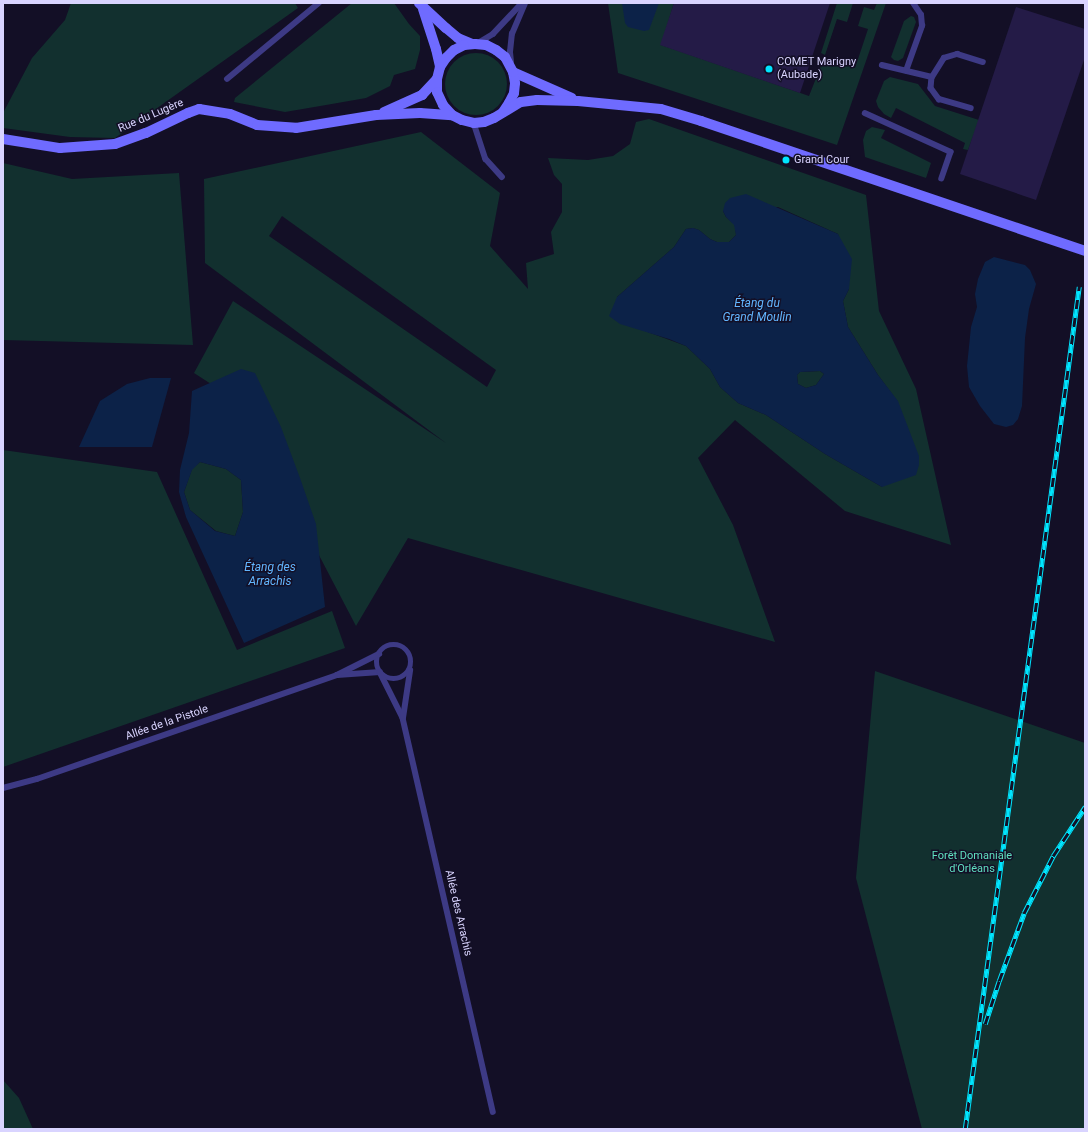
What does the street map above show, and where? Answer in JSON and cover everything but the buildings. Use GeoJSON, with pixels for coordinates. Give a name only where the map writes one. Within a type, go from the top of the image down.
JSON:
{"type":"FeatureCollection","features":[{"type":"Feature","properties":{"kind":"street"},"geometry":{"type":"LineString","coordinates":[[420,5],[458,38],[474,44],[486,45],[505,57],[512,69],[515,83],[514,93],[510,103],[503,112]]}},
{"type":"Feature","properties":{"kind":"street"},"geometry":{"type":"LineString","coordinates":[[420,5],[436,49],[440,67]]}},
{"type":"Feature","properties":{"kind":"street"},"geometry":{"type":"LineString","coordinates":[[474,44],[454,50],[440,67],[437,79],[437,92],[442,105],[462,120],[474,122],[494,118],[521,102],[578,101],[661,110],[701,121],[1085,251]]}},
{"type":"Feature","properties":{"kind":"street"},"geometry":{"type":"LineString","coordinates":[[512,69],[578,101]]}},
{"type":"Feature","properties":{"kind":"street","name":"Rue du Lugère"},"geometry":{"type":"LineString","coordinates":[[376,115],[422,95],[437,79]]}},
{"type":"Feature","properties":{"kind":"street","name":"Rue du Lugère"},"geometry":{"type":"LineString","coordinates":[[3,139],[60,148],[115,144],[146,133],[188,113],[199,110],[230,114],[257,125],[284,128],[296,128],[376,115],[420,112],[452,114]]}},
{"type":"Feature","properties":{"kind":"lane"},"geometry":{"type":"LineString","coordinates":[[227,79],[319,3]]}},
{"type":"Feature","properties":{"kind":"lane"},"geometry":{"type":"LineString","coordinates":[[474,44],[493,34],[523,3]]}},
{"type":"Feature","properties":{"kind":"lane"},"geometry":{"type":"LineString","coordinates":[[512,69],[510,52],[512,34],[523,3]]}},
{"type":"Feature","properties":{"kind":"lane"},"geometry":{"type":"LineString","coordinates":[[906,71],[922,26],[921,15],[913,3]]}},
{"type":"Feature","properties":{"kind":"lane"},"geometry":{"type":"LineString","coordinates":[[971,108],[939,99],[931,88],[932,77],[944,58],[957,54],[983,62]]}},
{"type":"Feature","properties":{"kind":"lane"},"geometry":{"type":"LineString","coordinates":[[882,65],[932,77]]}},
{"type":"Feature","properties":{"kind":"lane"},"geometry":{"type":"LineString","coordinates":[[865,113],[951,152],[942,178]]}},
{"type":"Feature","properties":{"kind":"lane"},"geometry":{"type":"LineString","coordinates":[[474,122],[486,159],[502,177]]}},
{"type":"Feature","properties":{"kind":"lane"},"geometry":{"type":"LineString","coordinates":[[392,644],[403,646],[410,654],[411,667],[403,718],[377,663],[382,649],[392,644]]}},
{"type":"Feature","properties":{"kind":"lane"},"geometry":{"type":"LineString","coordinates":[[337,675],[379,654]]}},
{"type":"Feature","properties":{"kind":"lane"},"geometry":{"type":"LineString","coordinates":[[337,675],[380,672],[389,678],[400,678],[405,676],[411,667]]}},
{"type":"Feature","properties":{"kind":"lane","name":"Allée de la Pistole"},"geometry":{"type":"LineString","coordinates":[[3,788],[37,779],[337,675]]}},
{"type":"Feature","properties":{"kind":"lane","name":"Allée des Arrachis"},"geometry":{"type":"LineString","coordinates":[[403,718],[493,1112]]}},
{"type":"Feature","properties":{"kind":"green space"},"geometry":{"type":"Polygon","coordinates":[[[71,3],[295,3],[298,8],[115,138],[70,137],[3,128],[3,113],[32,58],[65,20],[71,3]]]}},
{"type":"Feature","properties":{"kind":"green space"},"geometry":{"type":"Polygon","coordinates":[[[352,3],[394,3],[409,24],[420,36],[420,50],[415,69],[394,75],[390,86],[366,98],[285,112],[234,102],[235,98],[352,3]]]}},
{"type":"Feature","properties":{"kind":"green space"},"geometry":{"type":"Polygon","coordinates":[[[608,3],[674,3],[661,45],[809,96],[824,58],[855,68],[868,29],[858,26],[864,7],[874,10],[877,3],[886,3],[837,145],[618,73],[608,3]]]}},
{"type":"Feature","properties":{"kind":"green space"},"geometry":{"type":"Polygon","coordinates":[[[837,3],[853,3],[847,22],[837,19],[825,55],[821,53],[837,3]]]}},
{"type":"Feature","properties":{"kind":"green space"},"geometry":{"type":"Polygon","coordinates":[[[911,16],[914,17],[916,22],[903,58],[898,61],[894,60],[891,57],[904,21],[911,16]]]}},
{"type":"Feature","properties":{"kind":"green space"},"geometry":{"type":"Polygon","coordinates":[[[476,53],[488,56],[498,62],[504,72],[507,84],[504,96],[498,106],[488,112],[476,115],[464,112],[454,106],[448,96],[445,84],[448,72],[454,62],[464,56],[476,53]]]}},
{"type":"Feature","properties":{"kind":"green space"},"geometry":{"type":"Polygon","coordinates":[[[890,77],[918,84],[935,106],[979,120],[968,150],[963,149],[965,143],[896,108],[891,118],[884,114],[878,107],[876,101],[884,81],[890,77]]]}},
{"type":"Feature","properties":{"kind":"green space"},"geometry":{"type":"Polygon","coordinates":[[[649,119],[866,195],[879,311],[916,389],[951,545],[845,511],[735,420],[698,458],[733,525],[775,642],[408,538],[356,626],[239,402],[194,373],[233,301],[446,443],[205,263],[204,179],[421,132],[500,193],[490,246],[528,289],[526,263],[554,254],[551,232],[562,212],[562,184],[554,175],[548,158],[588,160],[613,156],[630,144],[636,122],[649,119]],[[778,207],[723,211],[726,217],[735,225],[736,235],[729,242],[717,242],[710,239],[699,230],[693,228],[686,229],[674,247],[617,297],[645,331],[686,346],[710,369],[720,387],[738,403],[766,415],[825,454],[882,487],[898,402],[878,375],[848,327],[843,301],[849,289],[838,234],[778,207]],[[282,216],[269,236],[487,387],[496,370],[282,216]]]}},
{"type":"Feature","properties":{"kind":"green space"},"geometry":{"type":"Polygon","coordinates":[[[872,127],[885,130],[881,138],[931,163],[926,178],[865,157],[863,140],[866,131],[872,127]]]}},
{"type":"Feature","properties":{"kind":"green space"},"geometry":{"type":"Polygon","coordinates":[[[3,163],[72,179],[179,173],[193,345],[3,340],[3,163]]]}},
{"type":"Feature","properties":{"kind":"green space"},"geometry":{"type":"Polygon","coordinates":[[[820,371],[824,374],[816,385],[806,388],[798,384],[797,375],[800,372],[820,371]]]}},
{"type":"Feature","properties":{"kind":"green space"},"geometry":{"type":"Polygon","coordinates":[[[3,450],[157,472],[237,650],[332,611],[345,648],[3,767],[3,450]]]}},
{"type":"Feature","properties":{"kind":"green space"},"geometry":{"type":"Polygon","coordinates":[[[200,462],[226,469],[241,480],[243,512],[235,536],[216,531],[190,510],[184,492],[192,469],[200,462]]]}},
{"type":"Feature","properties":{"kind":"green space","name":"Forêt Domaniale d'Orléans"},"geometry":{"type":"Polygon","coordinates":[[[875,671],[1085,743],[1085,1129],[922,1129],[856,878],[875,671]]]}},
{"type":"Feature","properties":{"kind":"green space"},"geometry":{"type":"Polygon","coordinates":[[[3,1080],[19,1098],[33,1129],[3,1129],[3,1080]]]}},
{"type":"Feature","properties":{"kind":"water"},"geometry":{"type":"Polygon","coordinates":[[[622,3],[659,3],[649,30],[644,31],[628,27],[625,23],[622,3]]]}},
{"type":"Feature","properties":{"kind":"water","name":"Étang du Grand Moulin"},"geometry":{"type":"Polygon","coordinates":[[[746,194],[838,234],[852,259],[849,289],[843,301],[848,327],[878,375],[898,401],[919,456],[919,465],[916,475],[882,487],[825,454],[766,415],[738,403],[720,387],[710,369],[686,346],[669,339],[620,324],[609,316],[617,297],[674,247],[686,229],[693,228],[699,230],[710,239],[717,242],[729,242],[736,235],[734,225],[726,217],[723,211],[725,203],[730,198],[746,194]],[[820,371],[800,372],[797,375],[798,384],[806,388],[816,385],[824,374],[820,371]]]}},
{"type":"Feature","properties":{"kind":"water"},"geometry":{"type":"Polygon","coordinates":[[[994,257],[1025,265],[1030,270],[1036,284],[1029,309],[1025,338],[1022,406],[1018,419],[1013,425],[1006,427],[994,424],[980,406],[969,387],[967,366],[971,327],[977,307],[975,294],[978,279],[985,262],[994,257]]]}},
{"type":"Feature","properties":{"kind":"water","name":"Étang des Arrachis"},"geometry":{"type":"Polygon","coordinates":[[[241,369],[255,373],[281,427],[316,524],[325,607],[244,643],[186,517],[179,492],[180,470],[189,433],[192,391],[241,369]],[[200,462],[192,470],[184,492],[190,510],[215,531],[235,536],[243,512],[241,480],[226,469],[200,462]]]}},
{"type":"Feature","properties":{"kind":"water"},"geometry":{"type":"Polygon","coordinates":[[[150,378],[171,378],[152,447],[79,447],[100,401],[127,384],[150,378]]]}},
{"type":"Feature","properties":{"kind":"railway"},"geometry":{"type":"LineString","coordinates":[[965,1129],[1079,287]]}},
{"type":"Feature","properties":{"kind":"railway"},"geometry":{"type":"LineString","coordinates":[[985,1024],[1024,913],[1053,856],[1085,807]]}},
{"type":"Feature","properties":{"kind":"place","name":"COMET Marigny (Aubade)"},"geometry":{"type":"Point","coordinates":[769,69]}},
{"type":"Feature","properties":{"kind":"place","name":"Grand Cour"},"geometry":{"type":"Point","coordinates":[786,160]}}]}
